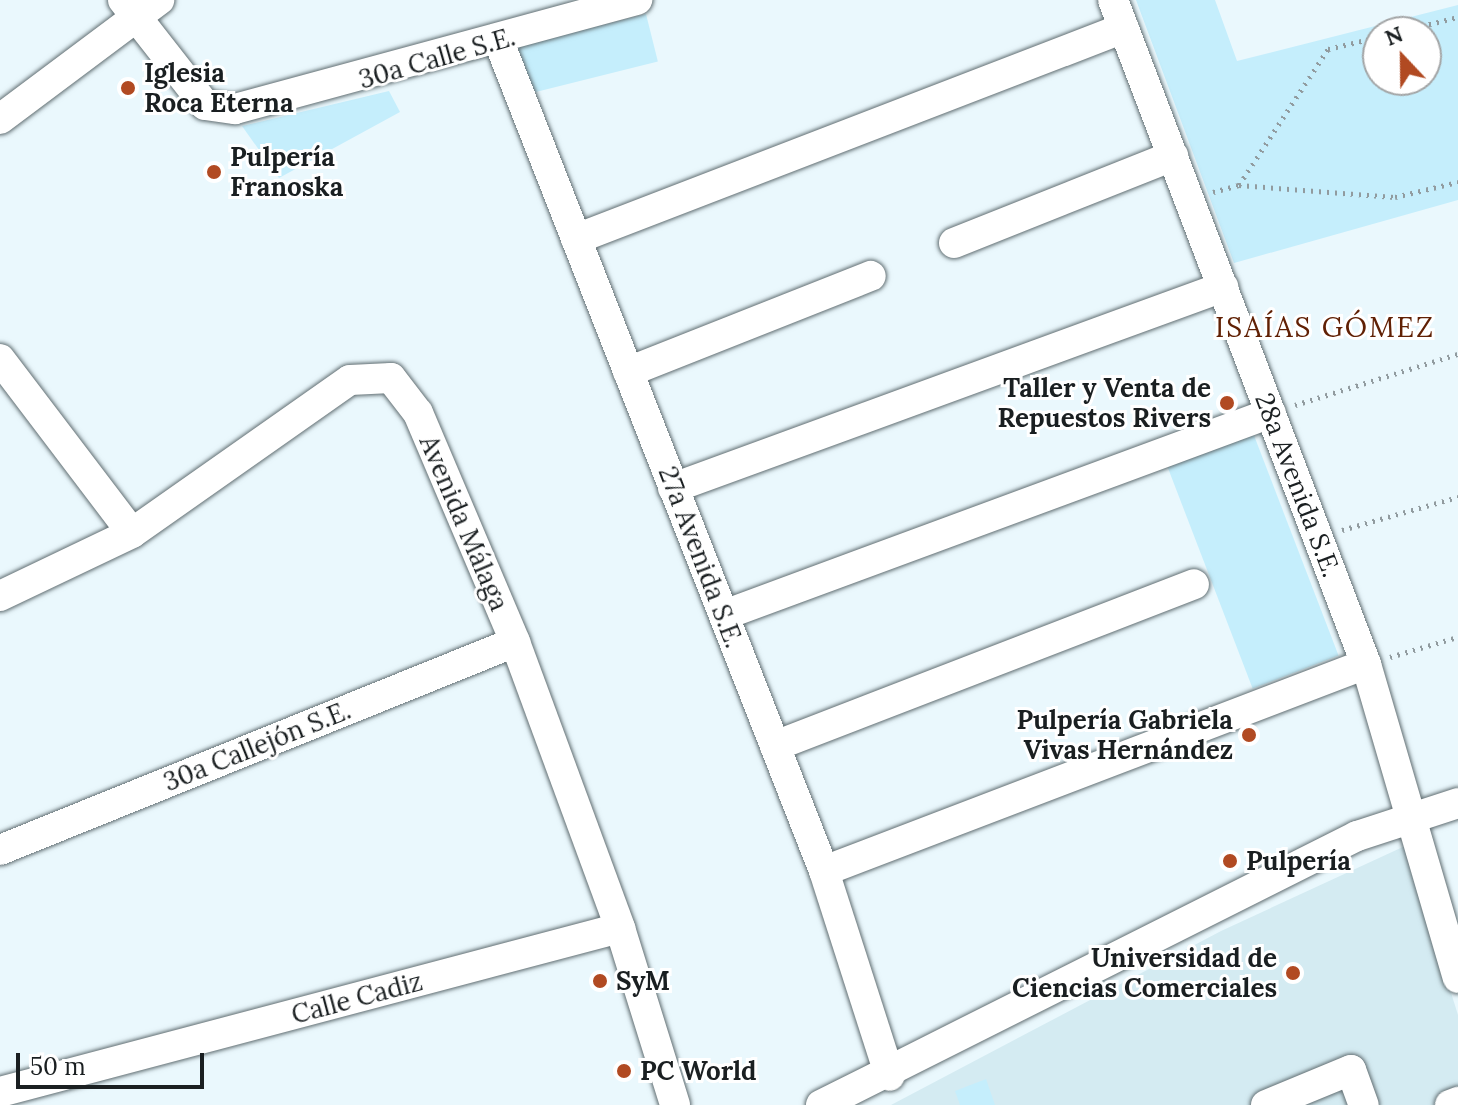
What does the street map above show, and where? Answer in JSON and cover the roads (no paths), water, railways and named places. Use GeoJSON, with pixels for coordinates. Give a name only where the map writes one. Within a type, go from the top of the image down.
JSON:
{"type":"FeatureCollection","features":[{"type":"Feature","properties":{"kind":"street","name":"30a Calle S.E."},"geometry":{"type":"LineString","coordinates":[[139,6],[205,105],[235,109],[499,42],[637,0]]}},
{"type":"Feature","properties":{"kind":"street","name":"28a Avenida S.E."},"geometry":{"type":"LineString","coordinates":[[1113,0],[1366,664],[1458,978]]}},
{"type":"Feature","properties":{"kind":"street"},"geometry":{"type":"LineString","coordinates":[[0,119],[139,6]]}},
{"type":"Feature","properties":{"kind":"street"},"geometry":{"type":"LineString","coordinates":[[576,239],[1124,28]]}},
{"type":"Feature","properties":{"kind":"street","name":"27a Avenida S.E."},"geometry":{"type":"LineString","coordinates":[[499,42],[824,871],[890,1076]]}},
{"type":"Feature","properties":{"kind":"street"},"geometry":{"type":"LineString","coordinates":[[954,243],[1173,156]]}},
{"type":"Feature","properties":{"kind":"street"},"geometry":{"type":"LineString","coordinates":[[628,372],[871,276]]}},
{"type":"Feature","properties":{"kind":"street"},"geometry":{"type":"LineString","coordinates":[[673,488],[1223,287]]}},
{"type":"Feature","properties":{"kind":"street"},"geometry":{"type":"LineString","coordinates":[[0,359],[132,533]]}},
{"type":"Feature","properties":{"kind":"street","name":"Avenida Málaga"},"geometry":{"type":"LineString","coordinates":[[0,596],[132,533],[350,380],[391,378],[418,413],[515,642],[620,928],[675,1105]]}},
{"type":"Feature","properties":{"kind":"street"},"geometry":{"type":"LineString","coordinates":[[724,615],[1271,413]]}},
{"type":"Feature","properties":{"kind":"street"},"geometry":{"type":"LineString","coordinates":[[775,746],[1194,584]]}},
{"type":"Feature","properties":{"kind":"street","name":"30a Callejón S.E."},"geometry":{"type":"LineString","coordinates":[[0,850],[515,642]]}},
{"type":"Feature","properties":{"kind":"street"},"geometry":{"type":"LineString","coordinates":[[824,871],[1366,664]]}},
{"type":"Feature","properties":{"kind":"street"},"geometry":{"type":"LineString","coordinates":[[821,1105],[890,1076],[1410,815],[1458,803]]}},
{"type":"Feature","properties":{"kind":"street","name":"Calle Cadiz"},"geometry":{"type":"LineString","coordinates":[[0,1092],[620,928]]}},
{"type":"Feature","properties":{"kind":"street"},"geometry":{"type":"LineString","coordinates":[[1266,1105],[1351,1070],[1364,1105]]}},
{"type":"Feature","properties":{"kind":"street"},"geometry":{"type":"LineString","coordinates":[[1450,1105],[1458,1102]]}},
{"type":"Feature","properties":{"kind":"place","name":"Iglesia Roca Eterna"},"geometry":{"type":"Point","coordinates":[128,88]}},
{"type":"Feature","properties":{"kind":"place","name":"Pulpería Franoska"},"geometry":{"type":"Point","coordinates":[214,172]}},
{"type":"Feature","properties":{"kind":"place","name":"Taller y Venta de Repuestos Rivers"},"geometry":{"type":"Point","coordinates":[1227,403]}},
{"type":"Feature","properties":{"kind":"place","name":"Pulpería Gabriela Vivas Hernández"},"geometry":{"type":"Point","coordinates":[1249,735]}},
{"type":"Feature","properties":{"kind":"place","name":"Pulpería"},"geometry":{"type":"Point","coordinates":[1230,861]}},
{"type":"Feature","properties":{"kind":"place","name":"Universidad de Ciencias Comerciales"},"geometry":{"type":"Point","coordinates":[1293,973]}},
{"type":"Feature","properties":{"kind":"place","name":"SyM"},"geometry":{"type":"Point","coordinates":[600,981]}},
{"type":"Feature","properties":{"kind":"place","name":"PC World"},"geometry":{"type":"Point","coordinates":[624,1071]}},
{"type":"Feature","properties":{"kind":"district","name":"ISAÍAS GÓMEZ"},"geometry":{"type":"Point","coordinates":[1325,327]}}]}
